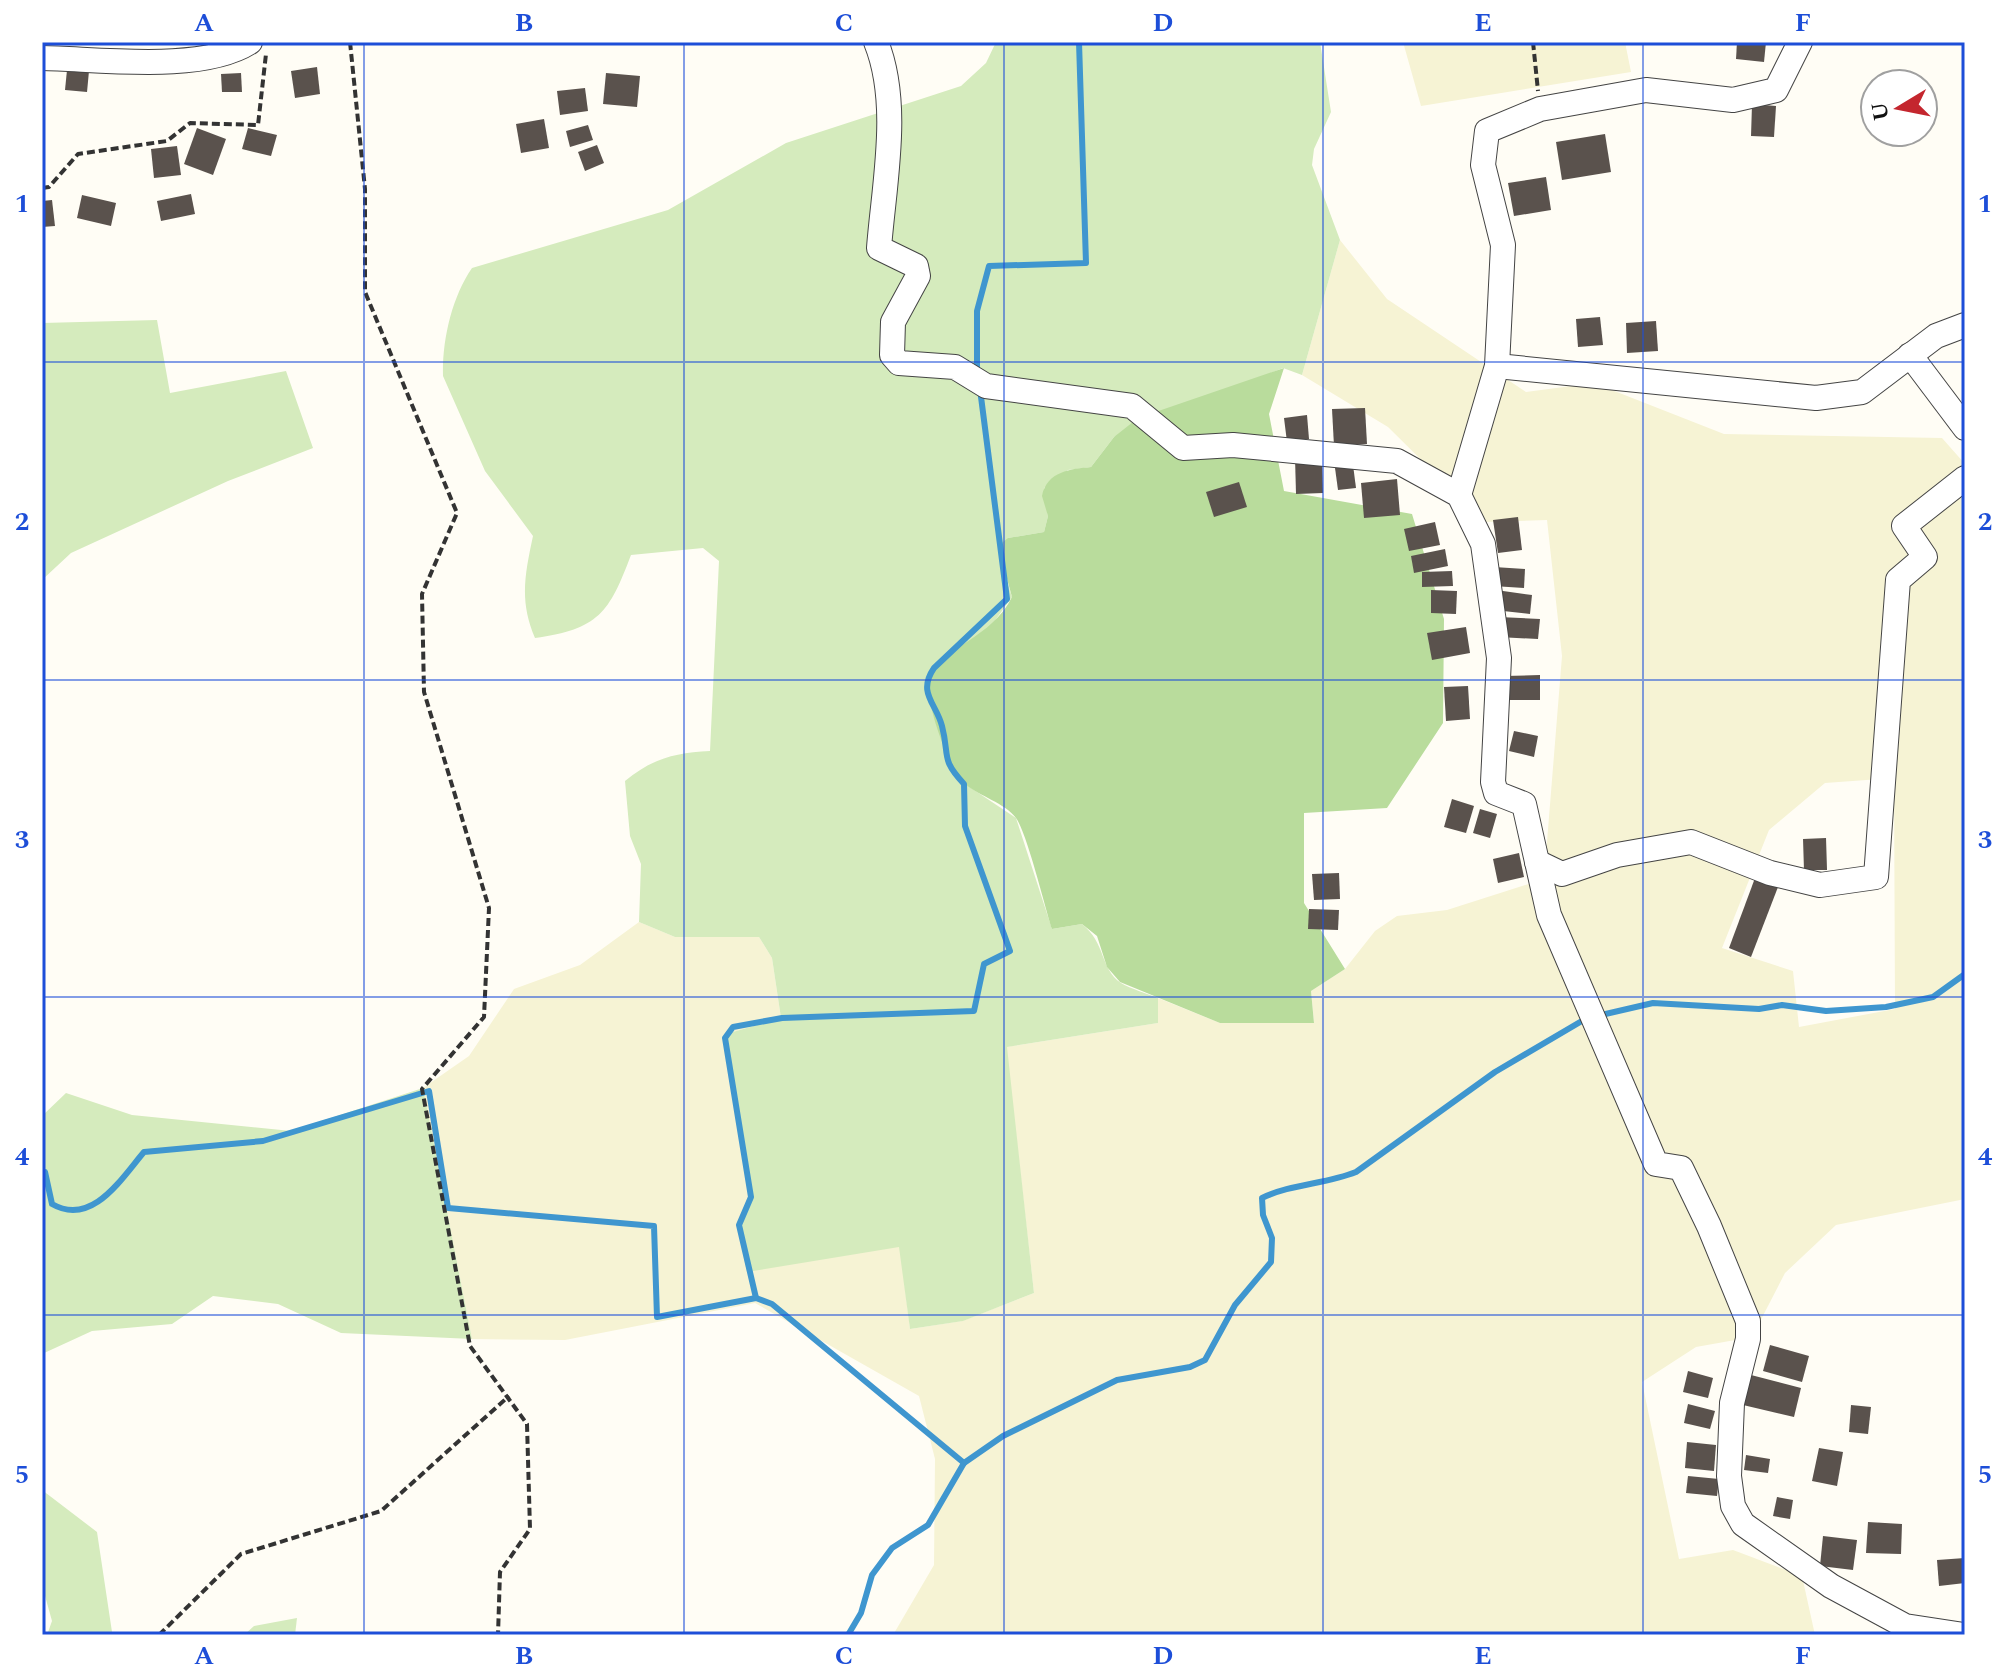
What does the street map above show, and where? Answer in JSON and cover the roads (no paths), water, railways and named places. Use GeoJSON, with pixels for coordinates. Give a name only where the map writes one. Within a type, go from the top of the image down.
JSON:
{"type":"FeatureCollection","features":[{"type":"Feature","properties":{"kind":"street"},"geometry":{"type":"LineString","coordinates":[[42,58],[202,60],[235,51],[250,42]]}},
{"type":"Feature","properties":{"kind":"street"},"geometry":{"type":"LineString","coordinates":[[876,42],[886,78],[887,137],[879,248],[916,266],[918,276],[893,322],[892,355],[899,363],[955,367],[977,380],[1132,406],[1183,448],[1233,445],[1397,461],[1459,495],[1483,544],[1499,658],[1493,782],[1496,793],[1524,804],[1549,915],[1591,1018],[1656,1164],[1681,1168],[1748,1321],[1748,1339],[1732,1403],[1729,1476],[1733,1506],[1743,1524],[1831,1586],[1905,1626],[1964,1635]]}},
{"type":"Feature","properties":{"kind":"street"},"geometry":{"type":"LineString","coordinates":[[1459,495],[1497,366],[1503,245],[1483,165],[1487,131],[1540,109],[1646,90],[1733,100],[1776,90],[1800,42]]}},
{"type":"Feature","properties":{"kind":"street"},"geometry":{"type":"LineString","coordinates":[[1497,366],[1816,398],[1862,392],[1936,336],[1965,325]]}},
{"type":"Feature","properties":{"kind":"street"},"geometry":{"type":"LineString","coordinates":[[1910,355],[1965,428]]}},
{"type":"Feature","properties":{"kind":"street"},"geometry":{"type":"LineString","coordinates":[[1537,862],[1562,874],[1617,855],[1691,842],[1770,873],[1820,885],[1876,877],[1898,580],[1925,557],[1904,526],[1965,478]]}},
{"type":"Feature","properties":{"kind":"waterway"},"geometry":{"type":"LineString","coordinates":[[977,370],[977,311],[989,266],[1086,263],[1079,42]]}},
{"type":"Feature","properties":{"kind":"waterway"},"geometry":{"type":"LineString","coordinates":[[756,1298],[739,1225],[751,1197],[725,1038],[733,1027],[782,1018],[974,1011],[984,964],[1010,951],[965,826],[964,784],[949,762],[942,726],[927,691],[934,668],[1007,599],[980,389]]}},
{"type":"Feature","properties":{"kind":"waterway"},"geometry":{"type":"LineString","coordinates":[[1597,1016],[1653,1003],[1759,1009],[1782,1005],[1826,1011],[1886,1007],[1933,997],[1965,974]]}},
{"type":"Feature","properties":{"kind":"waterway"},"geometry":{"type":"LineString","coordinates":[[848,1635],[861,1613],[872,1575],[892,1548],[928,1525],[964,1463],[1003,1436],[1117,1380],[1190,1367],[1205,1360],[1235,1305],[1271,1262],[1272,1238],[1263,1215],[1262,1198],[1356,1172],[1495,1072],[1587,1018]]}},
{"type":"Feature","properties":{"kind":"waterway"},"geometry":{"type":"LineString","coordinates":[[42,1172],[45,1172],[52,1204],[66,1209],[80,1209],[104,1197],[144,1152],[263,1141],[429,1091],[448,1208],[654,1226],[657,1317],[756,1298],[772,1304],[964,1463]]}}]}
